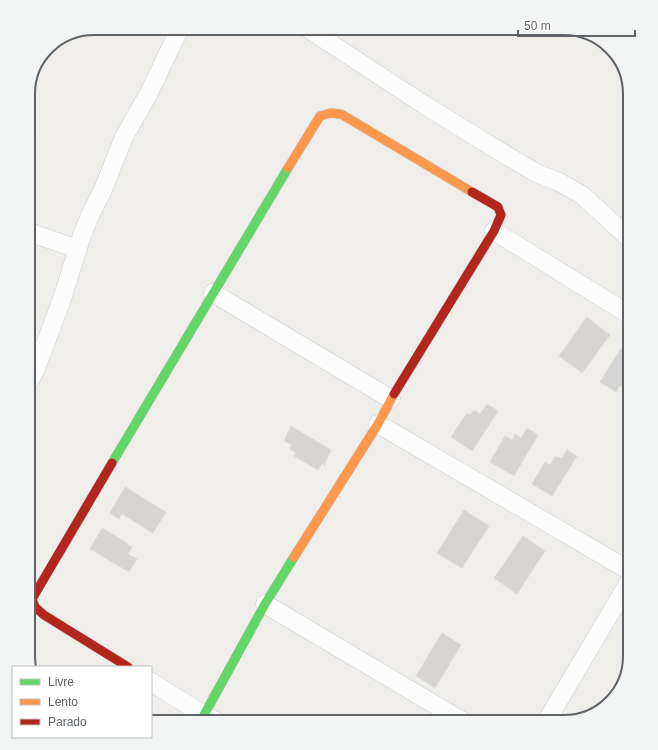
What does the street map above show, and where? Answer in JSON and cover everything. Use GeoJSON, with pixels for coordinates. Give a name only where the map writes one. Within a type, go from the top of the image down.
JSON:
{"type":"FeatureCollection","features":[{"type":"Feature","properties":{"kind":"street"},"geometry":{"type":"LineString","coordinates":[[35,371],[61,302],[91,213],[102,192],[124,136],[149,93],[177,35]]}},
{"type":"Feature","properties":{"kind":"street"},"geometry":{"type":"LineString","coordinates":[[321,35],[416,100],[531,170],[559,182],[582,195],[623,233]]}},
{"type":"Feature","properties":{"kind":"street"},"geometry":{"type":"LineString","coordinates":[[35,593],[320,116],[331,113],[341,114],[498,207],[501,215],[494,231],[391,399],[378,424],[265,604],[213,715]]}},
{"type":"Feature","properties":{"kind":"street"},"geometry":{"type":"LineString","coordinates":[[494,231],[623,311]]}},
{"type":"Feature","properties":{"kind":"street"},"geometry":{"type":"LineString","coordinates":[[35,234],[78,249]]}},
{"type":"Feature","properties":{"kind":"street"},"geometry":{"type":"LineString","coordinates":[[213,293],[391,399]]}},
{"type":"Feature","properties":{"kind":"street"},"geometry":{"type":"LineString","coordinates":[[378,424],[623,567]]}},
{"type":"Feature","properties":{"kind":"street"},"geometry":{"type":"LineString","coordinates":[[550,715],[623,592]]}},
{"type":"Feature","properties":{"kind":"street"},"geometry":{"type":"LineString","coordinates":[[265,604],[452,715]]}},
{"type":"Feature","properties":{"kind":"street"},"geometry":{"type":"LineString","coordinates":[[35,607],[44,615],[126,666]]}},
{"type":"Feature","properties":{"kind":"street"},"geometry":{"type":"LineString","coordinates":[[152,683],[205,715]]}},
{"type":"Feature","properties":{"kind":"building"},"geometry":{"type":"Polygon","coordinates":[[[587,317],[610,335],[582,373],[559,356],[587,317]]]}},
{"type":"Feature","properties":{"kind":"building"},"geometry":{"type":"Polygon","coordinates":[[[623,345],[623,387],[620,385],[616,392],[600,382],[623,345]]]}},
{"type":"Feature","properties":{"kind":"building"},"geometry":{"type":"Polygon","coordinates":[[[487,404],[498,411],[472,451],[451,437],[467,413],[470,415],[474,410],[480,414],[487,404]]]}},
{"type":"Feature","properties":{"kind":"building"},"geometry":{"type":"Polygon","coordinates":[[[291,426],[331,450],[324,465],[322,463],[318,470],[294,456],[296,453],[289,449],[292,445],[284,441],[291,426]]]}},
{"type":"Feature","properties":{"kind":"building"},"geometry":{"type":"Polygon","coordinates":[[[527,428],[538,435],[514,476],[490,462],[505,436],[512,440],[515,434],[521,438],[527,428]]]}},
{"type":"Feature","properties":{"kind":"building"},"geometry":{"type":"Polygon","coordinates":[[[567,450],[577,456],[552,496],[532,484],[545,462],[550,465],[555,457],[562,458],[567,450]]]}},
{"type":"Feature","properties":{"kind":"building"},"geometry":{"type":"Polygon","coordinates":[[[125,487],[166,512],[153,533],[122,514],[119,519],[110,513],[125,487]]]}},
{"type":"Feature","properties":{"kind":"building"},"geometry":{"type":"Polygon","coordinates":[[[464,510],[489,526],[462,568],[437,553],[464,510]]]}},
{"type":"Feature","properties":{"kind":"building"},"geometry":{"type":"Polygon","coordinates":[[[102,528],[132,547],[128,554],[137,559],[129,572],[90,549],[102,528]]]}},
{"type":"Feature","properties":{"kind":"building"},"geometry":{"type":"Polygon","coordinates":[[[523,536],[545,551],[517,594],[494,578],[523,536]]]}},
{"type":"Feature","properties":{"kind":"building"},"geometry":{"type":"Polygon","coordinates":[[[442,633],[461,645],[435,688],[416,676],[442,633]]]}},
{"type":"Feature","properties":{"kind":"traffic: fast"},"geometry":{"type":"LineString","coordinates":[[112,463],[288,168]]}},
{"type":"Feature","properties":{"kind":"traffic: fast"},"geometry":{"type":"LineString","coordinates":[[204,715],[265,604],[294,557]]}},
{"type":"Feature","properties":{"kind":"traffic: slow"},"geometry":{"type":"LineString","coordinates":[[288,168],[320,116],[331,113],[341,114],[472,192]]}},
{"type":"Feature","properties":{"kind":"traffic: slow"},"geometry":{"type":"LineString","coordinates":[[294,557],[378,424],[394,394]]}},
{"type":"Feature","properties":{"kind":"traffic: jam"},"geometry":{"type":"LineString","coordinates":[[394,394],[494,231],[501,215],[498,207],[472,192]]}},
{"type":"Feature","properties":{"kind":"traffic: jam"},"geometry":{"type":"LineString","coordinates":[[35,594],[112,463]]}},
{"type":"Feature","properties":{"kind":"traffic: jam"},"geometry":{"type":"LineString","coordinates":[[35,607],[44,615],[126,666]]}}]}
